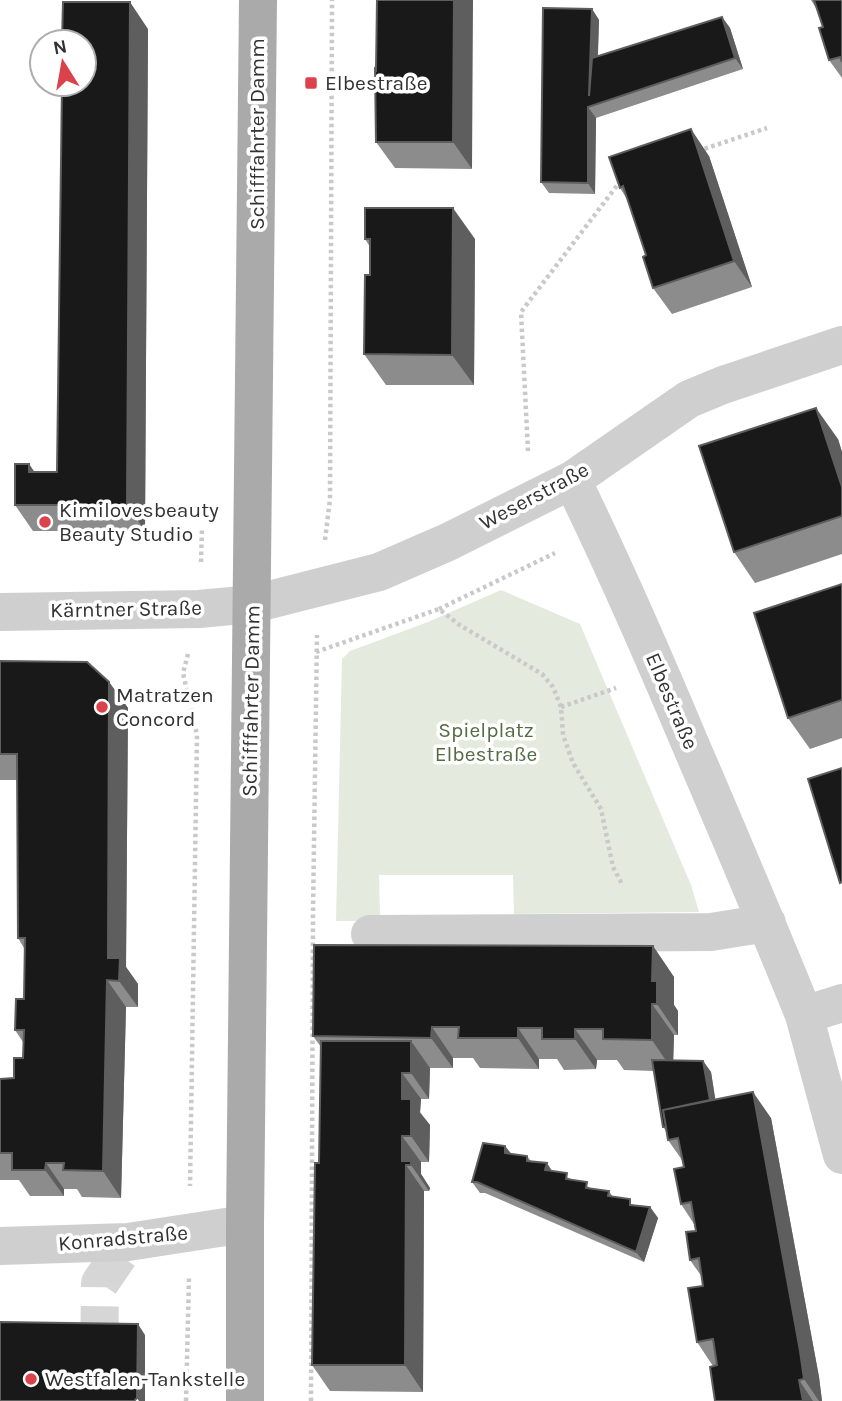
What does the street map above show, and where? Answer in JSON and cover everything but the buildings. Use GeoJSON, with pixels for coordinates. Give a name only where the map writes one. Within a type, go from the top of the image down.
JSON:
{"type":"FeatureCollection","features":[{"type":"Feature","properties":{"kind":"main road","name":"Schifffahrter Damm"},"geometry":{"type":"LineString","coordinates":[[245,1401],[258,0]]}},
{"type":"Feature","properties":{"kind":"street","name":"Weserstraße"},"geometry":{"type":"LineString","coordinates":[[253,604],[379,572],[448,542],[572,480],[689,399],[842,345]]}},
{"type":"Feature","properties":{"kind":"street","name":"Elbestraße"},"geometry":{"type":"LineString","coordinates":[[572,480],[660,672],[804,1015],[842,1155]]}},
{"type":"Feature","properties":{"kind":"street","name":"Kärntner Straße"},"geometry":{"type":"LineString","coordinates":[[0,612],[199,608],[253,604]]}},
{"type":"Feature","properties":{"kind":"street"},"geometry":{"type":"LineString","coordinates":[[370,934],[711,932],[767,923]]}},
{"type":"Feature","properties":{"kind":"street"},"geometry":{"type":"LineString","coordinates":[[804,1015],[842,1003]]}},
{"type":"Feature","properties":{"kind":"street","name":"Konradstraße"},"geometry":{"type":"LineString","coordinates":[[0,1246],[128,1242],[245,1224]]}},
{"type":"Feature","properties":{"kind":"path"},"geometry":{"type":"LineString","coordinates":[[311,1401],[316,652],[319,589],[330,499],[332,0]]}},
{"type":"Feature","properties":{"kind":"path"},"geometry":{"type":"LineString","coordinates":[[690,153],[767,128]]}},
{"type":"Feature","properties":{"kind":"path"},"geometry":{"type":"LineString","coordinates":[[531,500],[521,312],[625,175]]}},
{"type":"Feature","properties":{"kind":"path"},"geometry":{"type":"LineString","coordinates":[[186,1401],[197,735],[183,673],[199,608],[203,517]]}},
{"type":"Feature","properties":{"kind":"path"},"geometry":{"type":"LineString","coordinates":[[316,652],[439,609],[598,533]]}},
{"type":"Feature","properties":{"kind":"path"},"geometry":{"type":"LineString","coordinates":[[439,609],[458,624],[542,674],[553,687],[561,707],[563,734],[573,763],[601,809],[613,867],[621,884],[677,932]]}},
{"type":"Feature","properties":{"kind":"path"},"geometry":{"type":"LineString","coordinates":[[561,707],[660,672]]}},
{"type":"Feature","properties":{"kind":"green space","name":"Spielplatz Elbestraße"},"geometry":{"type":"Polygon","coordinates":[[[501,590],[580,624],[691,885],[699,912],[514,914],[513,875],[379,875],[380,914],[376,921],[336,921],[342,659],[350,651],[428,622],[501,590]]]}},
{"type":"Feature","properties":{"kind":"tunnel"},"geometry":{"type":"LineString","coordinates":[[102,1401],[99,1376],[100,1283],[128,1242]]}},
{"type":"Feature","properties":{"kind":"place","name":"Elbestraße"},"geometry":{"type":"Point","coordinates":[311,83]}},
{"type":"Feature","properties":{"kind":"place","name":"Kimilovesbeauty Beauty Studio"},"geometry":{"type":"Point","coordinates":[45,522]}},
{"type":"Feature","properties":{"kind":"place","name":"Matratzen Concord"},"geometry":{"type":"Point","coordinates":[102,707]}},
{"type":"Feature","properties":{"kind":"place","name":"Westfalen-Tankstelle"},"geometry":{"type":"Point","coordinates":[31,1379]}}]}
